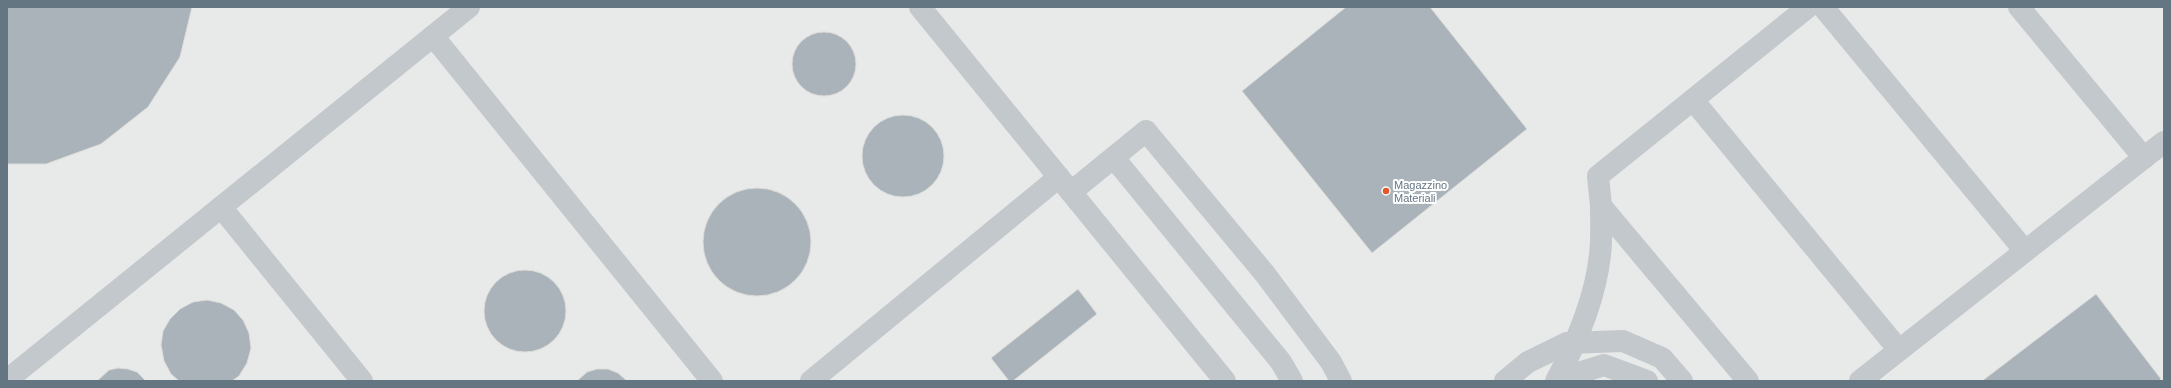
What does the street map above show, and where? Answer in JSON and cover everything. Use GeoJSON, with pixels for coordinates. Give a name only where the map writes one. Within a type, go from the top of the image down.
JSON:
{"type":"FeatureCollection","features":[{"type":"Feature","properties":{"kind":"lane"},"geometry":{"type":"LineString","coordinates":[[7,380],[469,7]]}},
{"type":"Feature","properties":{"kind":"lane"},"geometry":{"type":"LineString","coordinates":[[920,7],[1225,381]]}},
{"type":"Feature","properties":{"kind":"lane"},"geometry":{"type":"LineString","coordinates":[[1556,381],[1576,343],[1594,289],[1600,255],[1601,206],[1598,176],[1808,7]]}},
{"type":"Feature","properties":{"kind":"lane"},"geometry":{"type":"LineString","coordinates":[[1823,7],[2025,252]]}},
{"type":"Feature","properties":{"kind":"lane"},"geometry":{"type":"LineString","coordinates":[[2019,7],[2144,158]]}},
{"type":"Feature","properties":{"kind":"lane"},"geometry":{"type":"LineString","coordinates":[[433,36],[712,381]]}},
{"type":"Feature","properties":{"kind":"lane"},"geometry":{"type":"LineString","coordinates":[[1693,100],[1899,350]]}},
{"type":"Feature","properties":{"kind":"lane"},"geometry":{"type":"LineString","coordinates":[[811,381],[1065,185],[1114,158],[1146,130],[1265,274],[1331,362],[1341,381]]}},
{"type":"Feature","properties":{"kind":"lane"},"geometry":{"type":"LineString","coordinates":[[1860,381],[2164,142]]}},
{"type":"Feature","properties":{"kind":"lane"},"geometry":{"type":"LineString","coordinates":[[1114,158],[1281,362],[1292,381]]}},
{"type":"Feature","properties":{"kind":"lane"},"geometry":{"type":"LineString","coordinates":[[1601,206],[1748,381]]}},
{"type":"Feature","properties":{"kind":"lane"},"geometry":{"type":"LineString","coordinates":[[220,208],[362,381]]}},
{"type":"Feature","properties":{"kind":"lane"},"geometry":{"type":"LineString","coordinates":[[1505,381],[1528,362],[1568,343],[1622,340],[1662,358],[1682,381]]}},
{"type":"Feature","properties":{"kind":"lane"},"geometry":{"type":"LineString","coordinates":[[1563,381],[1569,376],[1604,365],[1646,381]]}},
{"type":"Feature","properties":{"kind":"shaded area"},"geometry":{"type":"Polygon","coordinates":[[[7,7],[2164,7],[2164,381],[7,381],[7,7]]]}},
{"type":"Feature","properties":{"kind":"building"},"geometry":{"type":"Polygon","coordinates":[[[7,7],[192,7],[180,57],[148,107],[101,144],[46,164],[7,164],[7,7]]]}},
{"type":"Feature","properties":{"kind":"building","name":"Magazzino Materiali"},"geometry":{"type":"Polygon","coordinates":[[[1346,7],[1430,7],[1527,129],[1372,253],[1242,91],[1346,7]]]}},
{"type":"Feature","properties":{"kind":"building"},"geometry":{"type":"Polygon","coordinates":[[[824,32],[842,37],[847,41],[851,46],[856,64],[851,82],[847,87],[842,91],[824,96],[806,91],[801,87],[797,82],[792,64],[797,46],[801,41],[806,37],[824,32]]]}},
{"type":"Feature","properties":{"kind":"building"},"geometry":{"type":"Polygon","coordinates":[[[903,115],[919,118],[932,127],[941,140],[944,156],[941,172],[932,185],[919,194],[903,197],[887,194],[874,185],[865,172],[862,156],[865,140],[874,127],[887,118],[903,115]]]}},
{"type":"Feature","properties":{"kind":"building"},"geometry":{"type":"Polygon","coordinates":[[[757,188],[767,189],[787,197],[795,204],[802,212],[810,232],[810,252],[802,272],[795,280],[787,287],[767,295],[757,296],[747,295],[727,287],[719,280],[712,272],[704,252],[703,242],[704,232],[712,212],[719,204],[727,197],[747,189],[757,188]]]}},
{"type":"Feature","properties":{"kind":"building"},"geometry":{"type":"Polygon","coordinates":[[[525,270],[541,273],[554,282],[563,295],[566,311],[563,327],[554,340],[541,349],[525,352],[509,349],[496,340],[487,327],[484,311],[487,295],[496,282],[509,273],[525,270]]]}},
{"type":"Feature","properties":{"kind":"building"},"geometry":{"type":"Polygon","coordinates":[[[1078,289],[1097,314],[1013,381],[1009,381],[991,358],[1078,289]]]}},
{"type":"Feature","properties":{"kind":"building"},"geometry":{"type":"Polygon","coordinates":[[[2096,294],[2161,379],[2159,381],[1982,381],[2096,294]]]}},
{"type":"Feature","properties":{"kind":"building"},"geometry":{"type":"Polygon","coordinates":[[[207,300],[221,303],[234,310],[243,320],[249,333],[251,348],[247,363],[239,376],[232,381],[179,381],[171,374],[164,361],[161,345],[163,331],[170,319],[180,309],[193,302],[207,300]]]}},
{"type":"Feature","properties":{"kind":"building"},"geometry":{"type":"Polygon","coordinates":[[[118,368],[137,372],[146,381],[97,381],[109,370],[118,368]]]}},
{"type":"Feature","properties":{"kind":"building"},"geometry":{"type":"Polygon","coordinates":[[[597,369],[608,369],[618,373],[627,381],[577,381],[587,372],[597,369]]]}},
{"type":"Feature","properties":{"kind":"place","name":"Magazzino Materiali"},"geometry":{"type":"Point","coordinates":[1386,191]}}]}
